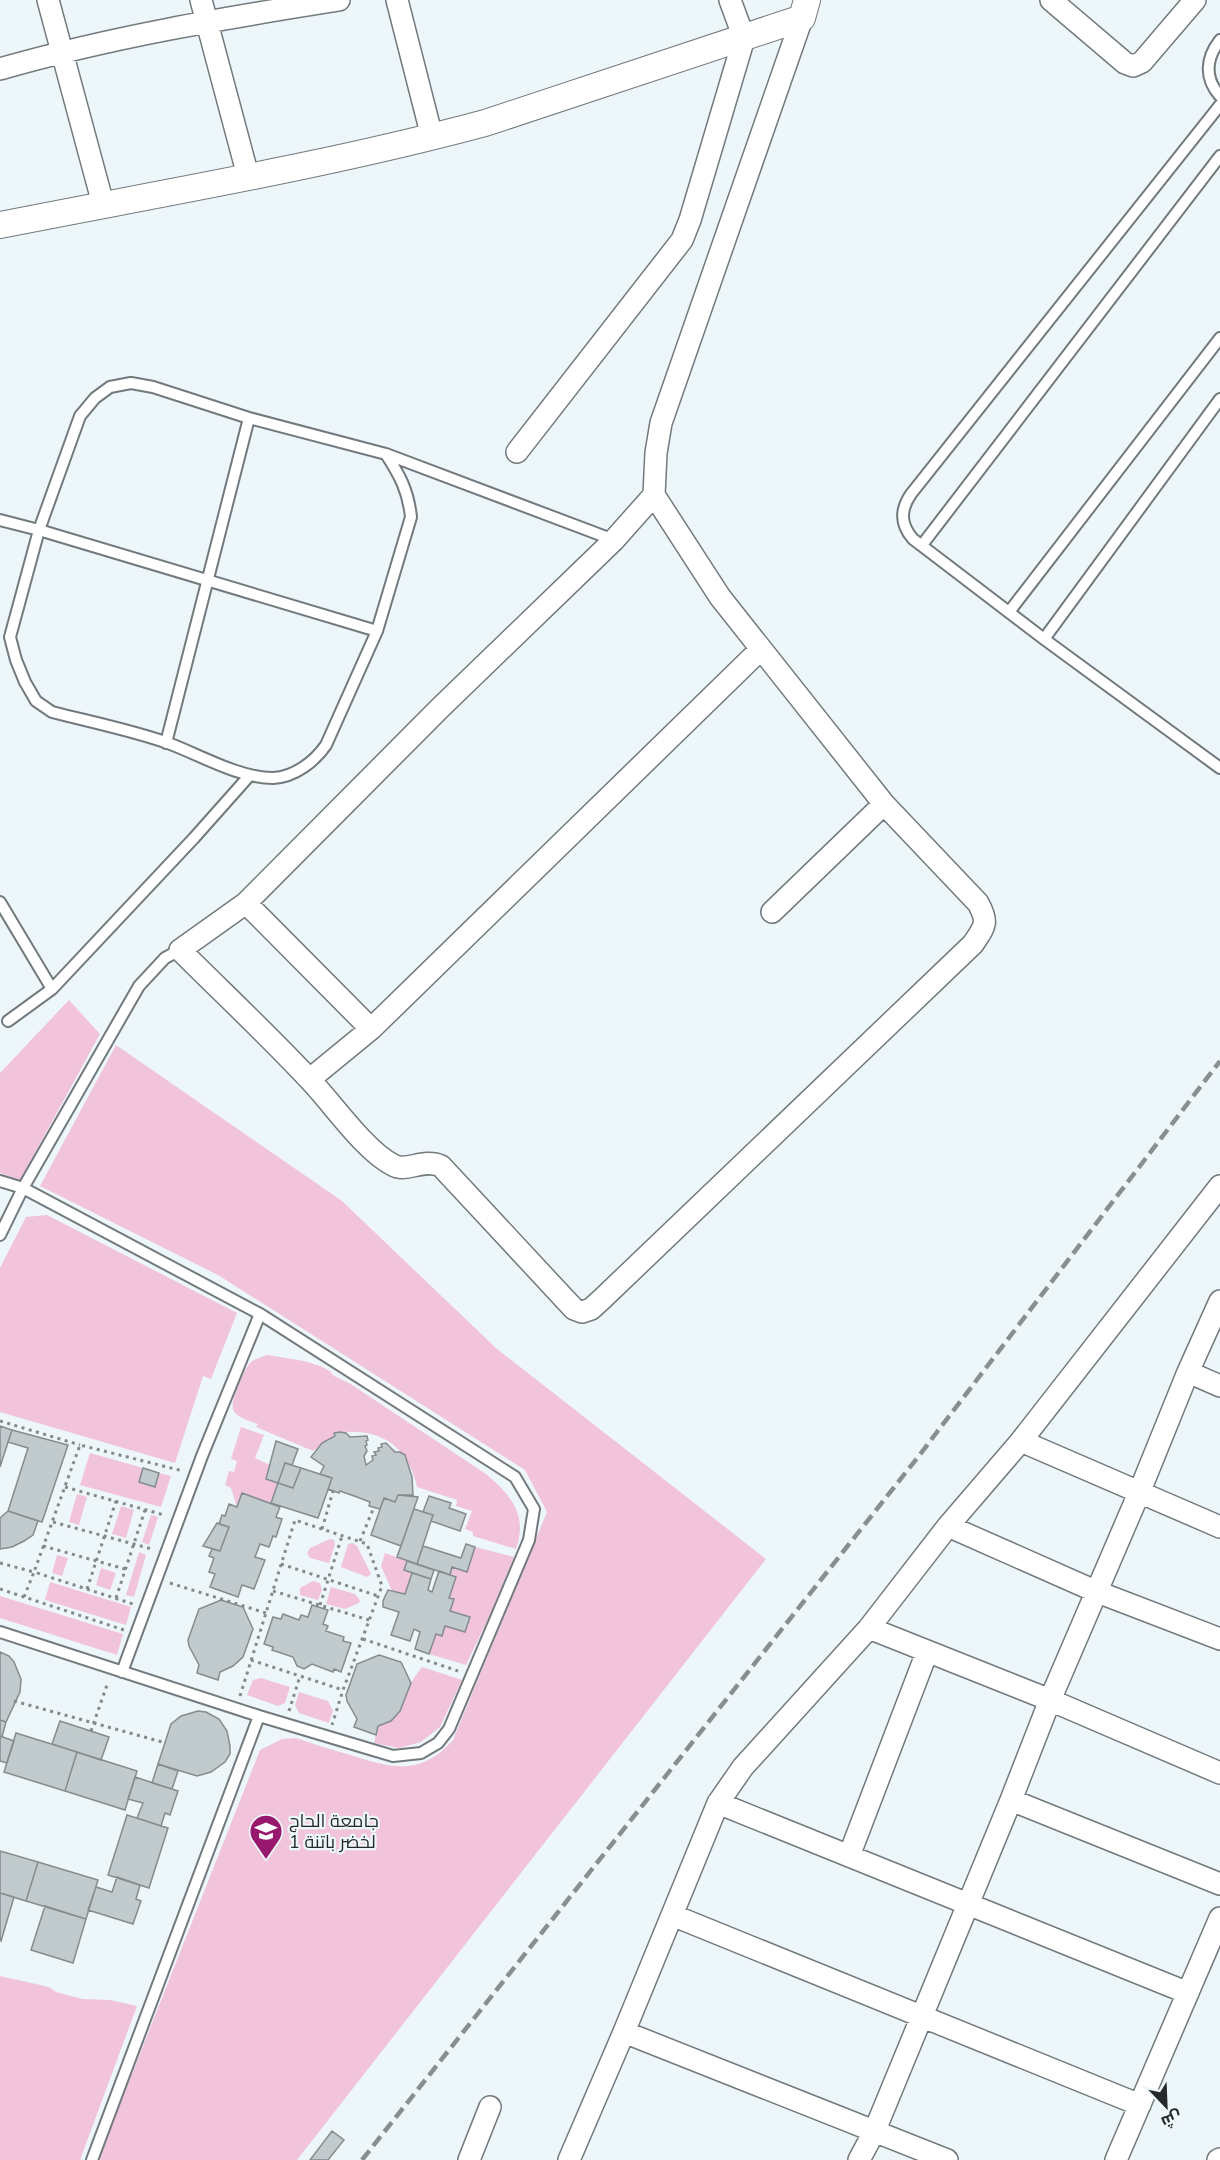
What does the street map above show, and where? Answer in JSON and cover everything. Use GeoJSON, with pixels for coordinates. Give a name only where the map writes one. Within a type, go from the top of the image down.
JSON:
{"type":"FeatureCollection","features":[{"type":"Feature","properties":{"kind":"street"},"geometry":{"type":"LineString","coordinates":[[48,0],[103,204]]}},
{"type":"Feature","properties":{"kind":"street"},"geometry":{"type":"LineString","coordinates":[[201,0],[248,176]]}},
{"type":"Feature","properties":{"kind":"street"},"geometry":{"type":"LineString","coordinates":[[0,69],[62,51],[206,21],[339,0]]}},
{"type":"Feature","properties":{"kind":"street"},"geometry":{"type":"LineString","coordinates":[[397,0],[432,137]]}},
{"type":"Feature","properties":{"kind":"street"},"geometry":{"type":"LineString","coordinates":[[517,452],[682,240],[744,38],[730,0]]}},
{"type":"Feature","properties":{"kind":"street"},"geometry":{"type":"LineString","coordinates":[[1051,0],[1125,63],[1133,66],[1142,62],[1195,0]]}},
{"type":"Feature","properties":{"kind":"street"},"geometry":{"type":"LineString","coordinates":[[0,225],[432,137],[484,123],[744,38],[805,9]]}},
{"type":"Feature","properties":{"kind":"street"},"geometry":{"type":"LineString","coordinates":[[654,495],[614,540],[440,708],[246,903],[180,950],[310,1079],[376,1154],[395,1167],[412,1166],[431,1161],[441,1166],[574,1309],[582,1312],[591,1309],[827,1086],[973,944],[985,927],[985,916],[978,903],[884,804],[720,597],[654,495],[656,453],[661,423],[805,9]]}},
{"type":"Feature","properties":{"kind":"street"},"geometry":{"type":"LineString","coordinates":[[310,1079],[371,1029],[761,649]]}},
{"type":"Feature","properties":{"kind":"street"},"geometry":{"type":"LineString","coordinates":[[772,912],[884,804]]}},
{"type":"Feature","properties":{"kind":"street"},"geometry":{"type":"LineString","coordinates":[[246,903],[371,1029]]}},
{"type":"Feature","properties":{"kind":"street"},"geometry":{"type":"LineString","coordinates":[[569,2160],[718,1803],[743,1767],[869,1628],[948,1526],[1021,1442],[1220,1186]]}},
{"type":"Feature","properties":{"kind":"street"},"geometry":{"type":"LineString","coordinates":[[859,2160],[875,2130],[1095,1591],[1220,1300]]}},
{"type":"Feature","properties":{"kind":"street"},"geometry":{"type":"LineString","coordinates":[[1188,1372],[1220,1386]]}},
{"type":"Feature","properties":{"kind":"street"},"geometry":{"type":"LineString","coordinates":[[1021,1442],[1220,1527]]}},
{"type":"Feature","properties":{"kind":"street"},"geometry":{"type":"LineString","coordinates":[[948,1526],[1095,1591],[1220,1639]]}},
{"type":"Feature","properties":{"kind":"street"},"geometry":{"type":"LineString","coordinates":[[869,1628],[1050,1700],[1220,1773]]}},
{"type":"Feature","properties":{"kind":"street"},"geometry":{"type":"LineString","coordinates":[[849,1856],[927,1652]]}},
{"type":"Feature","properties":{"kind":"street"},"geometry":{"type":"LineString","coordinates":[[1011,1800],[1220,1884]]}},
{"type":"Feature","properties":{"kind":"street"},"geometry":{"type":"LineString","coordinates":[[718,1803],[1188,1993]]}},
{"type":"Feature","properties":{"kind":"street"},"geometry":{"type":"LineString","coordinates":[[672,1915],[1140,2105]]}},
{"type":"Feature","properties":{"kind":"street"},"geometry":{"type":"LineString","coordinates":[[1116,2160],[1220,1918]]}},
{"type":"Feature","properties":{"kind":"street"},"geometry":{"type":"LineString","coordinates":[[624,2032],[947,2160]]}},
{"type":"Feature","properties":{"kind":"street"},"geometry":{"type":"LineString","coordinates":[[469,2160],[490,2107]]}},
{"type":"Feature","properties":{"kind":"lane"},"geometry":{"type":"LineString","coordinates":[[1220,40],[1211,54],[1208,71],[1213,87],[1220,96]]}},
{"type":"Feature","properties":{"kind":"lane"},"geometry":{"type":"LineString","coordinates":[[1220,105],[904,503],[902,519],[908,533],[922,545],[1044,639],[1220,768]]}},
{"type":"Feature","properties":{"kind":"lane"},"geometry":{"type":"LineString","coordinates":[[922,545],[1220,156]]}},
{"type":"Feature","properties":{"kind":"lane"},"geometry":{"type":"LineString","coordinates":[[1010,612],[1220,338]]}},
{"type":"Feature","properties":{"kind":"lane"},"geometry":{"type":"LineString","coordinates":[[386,454],[409,498],[411,517],[377,631],[326,745],[317,758],[298,770],[275,778],[250,775],[166,743],[52,712],[36,701],[16,660],[10,637],[39,530],[80,416],[95,398],[110,387],[131,383],[153,387],[249,418],[386,454],[614,540]]}},
{"type":"Feature","properties":{"kind":"lane"},"geometry":{"type":"LineString","coordinates":[[1044,639],[1220,399]]}},
{"type":"Feature","properties":{"kind":"lane"},"geometry":{"type":"LineString","coordinates":[[166,743],[249,418]]}},
{"type":"Feature","properties":{"kind":"lane"},"geometry":{"type":"LineString","coordinates":[[0,520],[207,579],[377,631]]}},
{"type":"Feature","properties":{"kind":"lane"},"geometry":{"type":"LineString","coordinates":[[8,1021],[52,989],[250,775]]}},
{"type":"Feature","properties":{"kind":"lane"},"geometry":{"type":"LineString","coordinates":[[0,902],[52,989]]}},
{"type":"Feature","properties":{"kind":"lane"},"geometry":{"type":"LineString","coordinates":[[0,1235],[23,1188],[139,986],[165,958],[180,950]]}},
{"type":"Feature","properties":{"kind":"lane"},"geometry":{"type":"LineString","coordinates":[[0,1181],[23,1188],[260,1314],[515,1477],[534,1509],[529,1540],[449,1729],[438,1743],[421,1753],[393,1756],[236,1709],[0,1632]]}},
{"type":"Feature","properties":{"kind":"lane"},"geometry":{"type":"LineString","coordinates":[[117,1671],[136,1634],[195,1474],[260,1314]]}},
{"type":"Feature","properties":{"kind":"lane"},"geometry":{"type":"LineString","coordinates":[[92,2160],[259,1716]]}},
{"type":"Feature","properties":{"kind":"path"},"geometry":{"type":"LineString","coordinates":[[0,1421],[80,1445],[195,1474]]}},
{"type":"Feature","properties":{"kind":"path"},"geometry":{"type":"LineString","coordinates":[[24,1597],[80,1445]]}},
{"type":"Feature","properties":{"kind":"path"},"geometry":{"type":"LineString","coordinates":[[65,1487],[178,1519]]}},
{"type":"Feature","properties":{"kind":"path"},"geometry":{"type":"LineString","coordinates":[[322,1529],[333,1491]]}},
{"type":"Feature","properties":{"kind":"path"},"geometry":{"type":"LineString","coordinates":[[87,1589],[116,1501]]}},
{"type":"Feature","properties":{"kind":"path"},"geometry":{"type":"LineString","coordinates":[[360,1541],[374,1507]]}},
{"type":"Feature","properties":{"kind":"path"},"geometry":{"type":"LineString","coordinates":[[116,1598],[145,1510]]}},
{"type":"Feature","properties":{"kind":"path"},"geometry":{"type":"LineString","coordinates":[[236,1709],[295,1520],[367,1544],[382,1586],[328,1737]]}},
{"type":"Feature","properties":{"kind":"path"},"geometry":{"type":"LineString","coordinates":[[52,1522],[166,1552]]}},
{"type":"Feature","properties":{"kind":"path"},"geometry":{"type":"LineString","coordinates":[[320,1605],[342,1536]]}},
{"type":"Feature","properties":{"kind":"path"},"geometry":{"type":"LineString","coordinates":[[43,1546],[126,1569]]}},
{"type":"Feature","properties":{"kind":"path"},"geometry":{"type":"LineString","coordinates":[[0,1563],[146,1608]]}},
{"type":"Feature","properties":{"kind":"path"},"geometry":{"type":"LineString","coordinates":[[281,1564],[378,1596]]}},
{"type":"Feature","properties":{"kind":"path"},"geometry":{"type":"LineString","coordinates":[[156,1579],[266,1612]]}},
{"type":"Feature","properties":{"kind":"path"},"geometry":{"type":"LineString","coordinates":[[0,1590],[136,1634]]}},
{"type":"Feature","properties":{"kind":"path"},"geometry":{"type":"LineString","coordinates":[[273,1591],[369,1620]]}},
{"type":"Feature","properties":{"kind":"path"},"geometry":{"type":"LineString","coordinates":[[363,1639],[471,1676]]}},
{"type":"Feature","properties":{"kind":"path"},"geometry":{"type":"LineString","coordinates":[[251,1660],[343,1690]]}},
{"type":"Feature","properties":{"kind":"path"},"geometry":{"type":"LineString","coordinates":[[91,1731],[117,1671]]}},
{"type":"Feature","properties":{"kind":"path"},"geometry":{"type":"LineString","coordinates":[[285,1724],[300,1676]]}},
{"type":"Feature","properties":{"kind":"path"},"geometry":{"type":"LineString","coordinates":[[14,1701],[166,1743]]}},
{"type":"Feature","properties":{"kind":"shaded area"},"geometry":{"type":"Polygon","coordinates":[[[69,1000],[100,1034],[20,1180],[0,1173],[0,1073],[69,1000]]]}},
{"type":"Feature","properties":{"kind":"shaded area"},"geometry":{"type":"Polygon","coordinates":[[[116,1045],[342,1201],[497,1349],[766,1559],[297,2160],[98,2160],[260,1750],[282,1739],[296,1738],[392,1766],[417,1764],[441,1752],[453,1740],[547,1512],[525,1470],[218,1275],[40,1186],[116,1045]]]}},
{"type":"Feature","properties":{"kind":"shaded area"},"geometry":{"type":"Polygon","coordinates":[[[47,1215],[237,1313],[211,1379],[203,1376],[175,1463],[0,1412],[0,1268],[26,1217],[47,1215]]]}},
{"type":"Feature","properties":{"kind":"shaded area"},"geometry":{"type":"Polygon","coordinates":[[[268,1355],[304,1361],[330,1371],[334,1376],[349,1383],[486,1474],[503,1490],[515,1507],[520,1526],[516,1549],[473,1536],[473,1532],[465,1529],[472,1511],[456,1506],[457,1500],[417,1487],[413,1472],[398,1449],[377,1436],[365,1433],[335,1433],[335,1436],[313,1451],[256,1427],[258,1424],[237,1415],[233,1410],[234,1400],[238,1385],[248,1365],[268,1355]]]}},
{"type":"Feature","properties":{"kind":"shaded area"},"geometry":{"type":"Polygon","coordinates":[[[241,1427],[264,1435],[255,1458],[270,1465],[266,1479],[278,1483],[271,1503],[242,1493],[237,1507],[231,1488],[225,1485],[229,1471],[234,1472],[237,1461],[231,1459],[241,1427]]]}},
{"type":"Feature","properties":{"kind":"shaded area"},"geometry":{"type":"Polygon","coordinates":[[[90,1453],[143,1468],[139,1482],[155,1487],[159,1473],[171,1476],[161,1507],[80,1485],[90,1453]]]}},
{"type":"Feature","properties":{"kind":"shaded area"},"geometry":{"type":"Polygon","coordinates":[[[77,1494],[87,1497],[79,1525],[69,1522],[77,1494]]]}},
{"type":"Feature","properties":{"kind":"shaded area"},"geometry":{"type":"Polygon","coordinates":[[[121,1506],[134,1510],[126,1538],[112,1534],[121,1506]]]}},
{"type":"Feature","properties":{"kind":"shaded area"},"geometry":{"type":"Polygon","coordinates":[[[151,1515],[158,1517],[149,1545],[142,1542],[151,1515]]]}},
{"type":"Feature","properties":{"kind":"shaded area"},"geometry":{"type":"Polygon","coordinates":[[[330,1539],[334,1540],[335,1544],[329,1563],[310,1558],[307,1553],[310,1548],[330,1539]]]}},
{"type":"Feature","properties":{"kind":"shaded area"},"geometry":{"type":"Polygon","coordinates":[[[353,1543],[357,1546],[371,1574],[367,1577],[341,1567],[348,1544],[353,1543]]]}},
{"type":"Feature","properties":{"kind":"shaded area"},"geometry":{"type":"Polygon","coordinates":[[[475,1547],[514,1557],[466,1665],[429,1654],[436,1634],[442,1636],[445,1626],[464,1632],[470,1617],[450,1611],[454,1600],[449,1598],[456,1577],[450,1575],[452,1567],[467,1572],[475,1547]]]}},
{"type":"Feature","properties":{"kind":"shaded area"},"geometry":{"type":"Polygon","coordinates":[[[139,1552],[146,1555],[134,1597],[126,1595],[139,1552]]]}},
{"type":"Feature","properties":{"kind":"shaded area"},"geometry":{"type":"Polygon","coordinates":[[[385,1553],[407,1561],[404,1570],[412,1573],[405,1594],[392,1591],[381,1566],[385,1553]]]}},
{"type":"Feature","properties":{"kind":"shaded area"},"geometry":{"type":"Polygon","coordinates":[[[57,1555],[68,1558],[62,1576],[52,1573],[57,1555]]]}},
{"type":"Feature","properties":{"kind":"shaded area"},"geometry":{"type":"Polygon","coordinates":[[[101,1568],[116,1573],[110,1590],[96,1585],[101,1568]]]}},
{"type":"Feature","properties":{"kind":"shaded area"},"geometry":{"type":"Polygon","coordinates":[[[313,1581],[320,1583],[322,1590],[318,1600],[300,1595],[300,1588],[313,1581]]]}},
{"type":"Feature","properties":{"kind":"shaded area"},"geometry":{"type":"Polygon","coordinates":[[[50,1582],[131,1607],[126,1625],[45,1600],[50,1582]]]}},
{"type":"Feature","properties":{"kind":"shaded area"},"geometry":{"type":"Polygon","coordinates":[[[331,1587],[355,1594],[360,1600],[359,1603],[345,1609],[326,1604],[331,1587]]]}},
{"type":"Feature","properties":{"kind":"shaded area"},"geometry":{"type":"Polygon","coordinates":[[[0,1596],[123,1634],[117,1655],[0,1618],[0,1596]]]}},
{"type":"Feature","properties":{"kind":"shaded area"},"geometry":{"type":"Polygon","coordinates":[[[422,1667],[462,1680],[440,1727],[421,1742],[399,1748],[374,1743],[378,1726],[398,1714],[411,1683],[422,1667]]]}},
{"type":"Feature","properties":{"kind":"shaded area"},"geometry":{"type":"Polygon","coordinates":[[[261,1678],[290,1687],[285,1703],[278,1706],[247,1695],[253,1680],[261,1678]]]}},
{"type":"Feature","properties":{"kind":"shaded area"},"geometry":{"type":"Polygon","coordinates":[[[299,1692],[328,1701],[333,1711],[329,1723],[299,1713],[295,1705],[299,1692]]]}},
{"type":"Feature","properties":{"kind":"shaded area"},"geometry":{"type":"Polygon","coordinates":[[[0,1976],[49,1987],[56,1992],[82,1999],[110,2000],[137,2006],[80,2160],[0,2160],[0,1976]]]}},
{"type":"Feature","properties":{"kind":"building"},"geometry":{"type":"Polygon","coordinates":[[[0,1426],[12,1430],[0,1467],[0,1426]]]}},
{"type":"Feature","properties":{"kind":"building"},"geometry":{"type":"Polygon","coordinates":[[[12,1430],[68,1445],[42,1522],[8,1511],[28,1448],[8,1442],[12,1430]]]}},
{"type":"Feature","properties":{"kind":"building"},"geometry":{"type":"Polygon","coordinates":[[[340,1432],[350,1437],[367,1436],[365,1446],[367,1451],[364,1456],[366,1465],[373,1460],[372,1456],[376,1455],[374,1452],[379,1451],[381,1444],[386,1443],[395,1452],[405,1455],[412,1477],[413,1495],[398,1495],[395,1502],[384,1498],[380,1509],[369,1506],[370,1502],[357,1497],[328,1489],[332,1478],[320,1474],[324,1466],[311,1457],[322,1443],[335,1436],[334,1433],[340,1432]]]}},
{"type":"Feature","properties":{"kind":"building"},"geometry":{"type":"Polygon","coordinates":[[[276,1441],[298,1449],[292,1465],[285,1463],[278,1483],[266,1479],[276,1441]]]}},
{"type":"Feature","properties":{"kind":"building"},"geometry":{"type":"Polygon","coordinates":[[[285,1463],[301,1468],[293,1488],[278,1483],[285,1463]]]}},
{"type":"Feature","properties":{"kind":"building"},"geometry":{"type":"Polygon","coordinates":[[[143,1468],[159,1473],[155,1487],[139,1482],[143,1468]]]}},
{"type":"Feature","properties":{"kind":"building"},"geometry":{"type":"Polygon","coordinates":[[[301,1468],[332,1478],[318,1518],[271,1503],[278,1483],[293,1488],[301,1468]]]}},
{"type":"Feature","properties":{"kind":"building"},"geometry":{"type":"Polygon","coordinates":[[[242,1493],[280,1507],[276,1517],[282,1519],[276,1537],[273,1536],[269,1547],[260,1544],[255,1557],[265,1560],[254,1589],[242,1585],[238,1597],[210,1587],[215,1574],[209,1572],[214,1558],[209,1556],[212,1549],[220,1551],[229,1527],[219,1524],[222,1515],[225,1516],[229,1504],[237,1507],[242,1493]]]}},
{"type":"Feature","properties":{"kind":"building"},"geometry":{"type":"Polygon","coordinates":[[[398,1495],[418,1497],[401,1546],[371,1535],[384,1498],[395,1502],[398,1495]]]}},
{"type":"Feature","properties":{"kind":"building"},"geometry":{"type":"Polygon","coordinates":[[[429,1496],[451,1503],[449,1508],[466,1514],[460,1531],[431,1521],[433,1515],[423,1512],[429,1496]]]}},
{"type":"Feature","properties":{"kind":"building"},"geometry":{"type":"Polygon","coordinates":[[[414,1509],[433,1515],[417,1564],[397,1557],[414,1509]]]}},
{"type":"Feature","properties":{"kind":"building"},"geometry":{"type":"Polygon","coordinates":[[[8,1511],[38,1521],[33,1535],[12,1547],[0,1549],[0,1518],[8,1511]]]}},
{"type":"Feature","properties":{"kind":"building"},"geometry":{"type":"Polygon","coordinates":[[[217,1523],[229,1527],[220,1551],[203,1546],[217,1523]]]}},
{"type":"Feature","properties":{"kind":"building"},"geometry":{"type":"Polygon","coordinates":[[[466,1544],[475,1547],[467,1572],[452,1567],[450,1575],[417,1564],[423,1546],[461,1558],[466,1544]]]}},
{"type":"Feature","properties":{"kind":"building"},"geometry":{"type":"Polygon","coordinates":[[[407,1561],[434,1570],[431,1579],[404,1570],[407,1561]]]}},
{"type":"Feature","properties":{"kind":"building"},"geometry":{"type":"Polygon","coordinates":[[[439,1571],[456,1577],[449,1598],[454,1599],[450,1611],[470,1617],[465,1632],[445,1626],[442,1636],[436,1634],[429,1654],[415,1649],[420,1632],[414,1629],[410,1641],[391,1635],[399,1612],[383,1607],[383,1601],[388,1590],[405,1594],[412,1573],[431,1579],[428,1590],[432,1592],[439,1571]]]}},
{"type":"Feature","properties":{"kind":"building"},"geometry":{"type":"Polygon","coordinates":[[[221,1600],[243,1607],[253,1629],[243,1657],[233,1666],[220,1672],[218,1680],[197,1673],[199,1665],[188,1640],[199,1609],[221,1600]]]}},
{"type":"Feature","properties":{"kind":"building"},"geometry":{"type":"Polygon","coordinates":[[[312,1605],[328,1610],[323,1624],[328,1626],[326,1631],[344,1637],[343,1641],[351,1643],[341,1672],[334,1669],[333,1672],[312,1664],[304,1669],[297,1666],[293,1657],[272,1650],[273,1647],[264,1644],[273,1617],[281,1619],[283,1614],[299,1620],[301,1615],[308,1617],[312,1605]]]}},
{"type":"Feature","properties":{"kind":"building"},"geometry":{"type":"Polygon","coordinates":[[[0,1652],[9,1656],[14,1662],[21,1679],[20,1692],[6,1722],[0,1720],[0,1652]]]}},
{"type":"Feature","properties":{"kind":"building"},"geometry":{"type":"Polygon","coordinates":[[[379,1655],[401,1662],[411,1683],[400,1711],[391,1721],[378,1726],[376,1735],[354,1727],[357,1719],[346,1695],[357,1664],[379,1655]]]}},
{"type":"Feature","properties":{"kind":"building"},"geometry":{"type":"Polygon","coordinates":[[[198,1711],[206,1712],[219,1719],[227,1731],[230,1754],[225,1762],[211,1772],[197,1776],[158,1764],[171,1724],[181,1716],[198,1711]]]}},
{"type":"Feature","properties":{"kind":"building"},"geometry":{"type":"Polygon","coordinates":[[[0,1720],[6,1722],[2,1737],[0,1736],[0,1720]]]}},
{"type":"Feature","properties":{"kind":"building"},"geometry":{"type":"Polygon","coordinates":[[[60,1721],[109,1737],[101,1760],[52,1744],[60,1721]]]}},
{"type":"Feature","properties":{"kind":"building"},"geometry":{"type":"Polygon","coordinates":[[[16,1733],[77,1752],[65,1791],[4,1772],[16,1733]]]}},
{"type":"Feature","properties":{"kind":"building"},"geometry":{"type":"Polygon","coordinates":[[[0,1736],[14,1741],[7,1763],[0,1761],[0,1736]]]}},
{"type":"Feature","properties":{"kind":"building"},"geometry":{"type":"Polygon","coordinates":[[[77,1752],[137,1771],[125,1810],[65,1791],[77,1752]]]}},
{"type":"Feature","properties":{"kind":"building"},"geometry":{"type":"Polygon","coordinates":[[[158,1764],[178,1771],[172,1789],[152,1783],[158,1764]]]}},
{"type":"Feature","properties":{"kind":"building"},"geometry":{"type":"Polygon","coordinates":[[[135,1777],[178,1791],[170,1815],[165,1813],[161,1826],[137,1818],[143,1803],[128,1799],[135,1777]]]}},
{"type":"Feature","properties":{"kind":"building"},"geometry":{"type":"Polygon","coordinates":[[[127,1815],[168,1828],[149,1888],[108,1875],[127,1815]]]}},
{"type":"Feature","properties":{"kind":"building"},"geometry":{"type":"Polygon","coordinates":[[[0,1851],[38,1862],[26,1901],[0,1893],[0,1851]]]}},
{"type":"Feature","properties":{"kind":"building"},"geometry":{"type":"Polygon","coordinates":[[[38,1862],[98,1880],[86,1919],[26,1901],[38,1862]]]}},
{"type":"Feature","properties":{"kind":"building"},"geometry":{"type":"Polygon","coordinates":[[[117,1877],[140,1885],[136,1899],[141,1901],[133,1924],[88,1910],[96,1887],[112,1892],[117,1877]]]}},
{"type":"Feature","properties":{"kind":"building"},"geometry":{"type":"Polygon","coordinates":[[[0,1893],[14,1897],[1,1941],[0,1940],[0,1893]]]}},
{"type":"Feature","properties":{"kind":"building"},"geometry":{"type":"Polygon","coordinates":[[[45,1906],[86,1919],[73,1963],[31,1950],[45,1906]]]}},
{"type":"Feature","properties":{"kind":"building"},"geometry":{"type":"Polygon","coordinates":[[[332,2131],[344,2140],[328,2160],[310,2160],[332,2131]]]}},
{"type":"Feature","properties":{"kind":"railway"},"geometry":{"type":"LineString","coordinates":[[362,2160],[918,1457],[1220,1061]]}},
{"type":"Feature","properties":{"kind":"place","name":"جامعة الحاج لخضر باتنة 1"},"geometry":{"type":"Point","coordinates":[266,1860]}}]}
